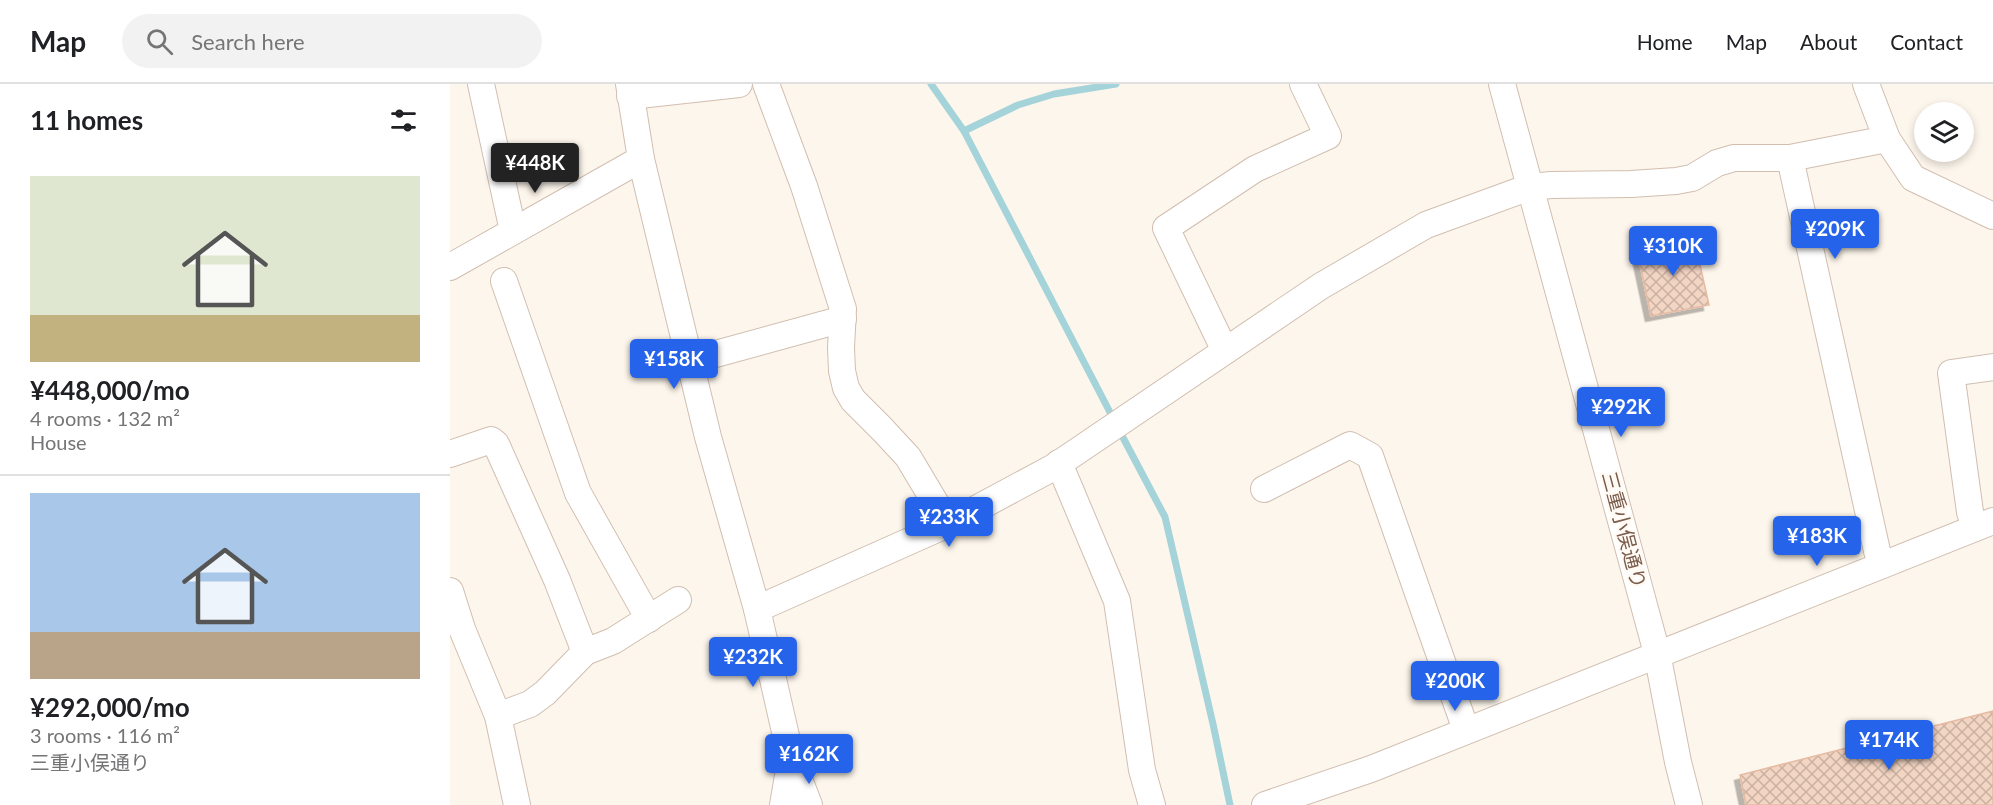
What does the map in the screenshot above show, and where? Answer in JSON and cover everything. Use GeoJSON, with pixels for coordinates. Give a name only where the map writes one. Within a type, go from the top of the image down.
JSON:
{"type":"FeatureCollection","features":[{"type":"Feature","properties":{"kind":"street"},"geometry":{"type":"LineString","coordinates":[[481,84],[513,231]]}},
{"type":"Feature","properties":{"kind":"street"},"geometry":{"type":"LineString","coordinates":[[739,84],[629,90],[641,159],[708,437],[757,609],[791,758],[809,805]]}},
{"type":"Feature","properties":{"kind":"street"},"geometry":{"type":"LineString","coordinates":[[766,84],[804,186],[843,309],[841,359],[846,388],[853,400],[908,458],[948,524]]}},
{"type":"Feature","properties":{"kind":"street"},"geometry":{"type":"LineString","coordinates":[[1225,351],[1166,228],[1255,169],[1328,136],[1303,84]]}},
{"type":"Feature","properties":{"kind":"street","name":"三重小俣通り"},"geometry":{"type":"LineString","coordinates":[[1502,84],[1657,653],[1678,762],[1689,805]]}},
{"type":"Feature","properties":{"kind":"street"},"geometry":{"type":"LineString","coordinates":[[1866,84],[1887,139],[1913,178],[1993,216]]}},
{"type":"Feature","properties":{"kind":"street"},"geometry":{"type":"LineString","coordinates":[[757,609],[948,524],[1059,463],[1321,286],[1426,225],[1530,187],[1551,184],[1631,184],[1676,181],[1692,177],[1718,163],[1734,158],[1790,158],[1887,139]]}},
{"type":"Feature","properties":{"kind":"street"},"geometry":{"type":"LineString","coordinates":[[1790,158],[1882,565]]}},
{"type":"Feature","properties":{"kind":"street"},"geometry":{"type":"LineString","coordinates":[[450,267],[641,159]]}},
{"type":"Feature","properties":{"kind":"street"},"geometry":{"type":"LineString","coordinates":[[504,281],[578,493],[649,619]]}},
{"type":"Feature","properties":{"kind":"street"},"geometry":{"type":"LineString","coordinates":[[690,361],[843,319]]}},
{"type":"Feature","properties":{"kind":"street"},"geometry":{"type":"LineString","coordinates":[[1265,805],[1371,769],[1657,653],[1984,525],[1970,513],[1951,373],[1993,367]]}},
{"type":"Feature","properties":{"kind":"street"},"geometry":{"type":"LineString","coordinates":[[450,454],[491,440],[496,444],[557,579],[585,652]]}},
{"type":"Feature","properties":{"kind":"street"},"geometry":{"type":"LineString","coordinates":[[1264,489],[1350,445],[1370,456],[1466,730]]}},
{"type":"Feature","properties":{"kind":"street"},"geometry":{"type":"LineString","coordinates":[[1059,463],[1117,601],[1142,770],[1152,805]]}},
{"type":"Feature","properties":{"kind":"street"},"geometry":{"type":"LineString","coordinates":[[450,591],[456,631],[498,716],[517,805]]}},
{"type":"Feature","properties":{"kind":"street"},"geometry":{"type":"LineString","coordinates":[[498,716],[530,704],[545,693],[585,652],[613,641],[678,600]]}},
{"type":"Feature","properties":{"kind":"street"},"geometry":{"type":"LineString","coordinates":[[783,805],[791,758]]}},
{"type":"Feature","properties":{"kind":"building"},"geometry":{"type":"Polygon","coordinates":[[[1694,238],[1709,305],[1651,316],[1637,250],[1694,238]]]}},
{"type":"Feature","properties":{"kind":"building"},"geometry":{"type":"Polygon","coordinates":[[[1993,711],[1993,805],[1746,805],[1740,775],[1993,711]]]}},
{"type":"Feature","properties":{"kind":"waterway"},"geometry":{"type":"LineString","coordinates":[[931,84],[964,131],[1114,420]]}},
{"type":"Feature","properties":{"kind":"waterway"},"geometry":{"type":"LineString","coordinates":[[964,131],[1018,105],[1054,94],[1116,84]]}},
{"type":"Feature","properties":{"kind":"waterway"},"geometry":{"type":"LineString","coordinates":[[1119,430],[1165,517],[1230,805]]}}]}
